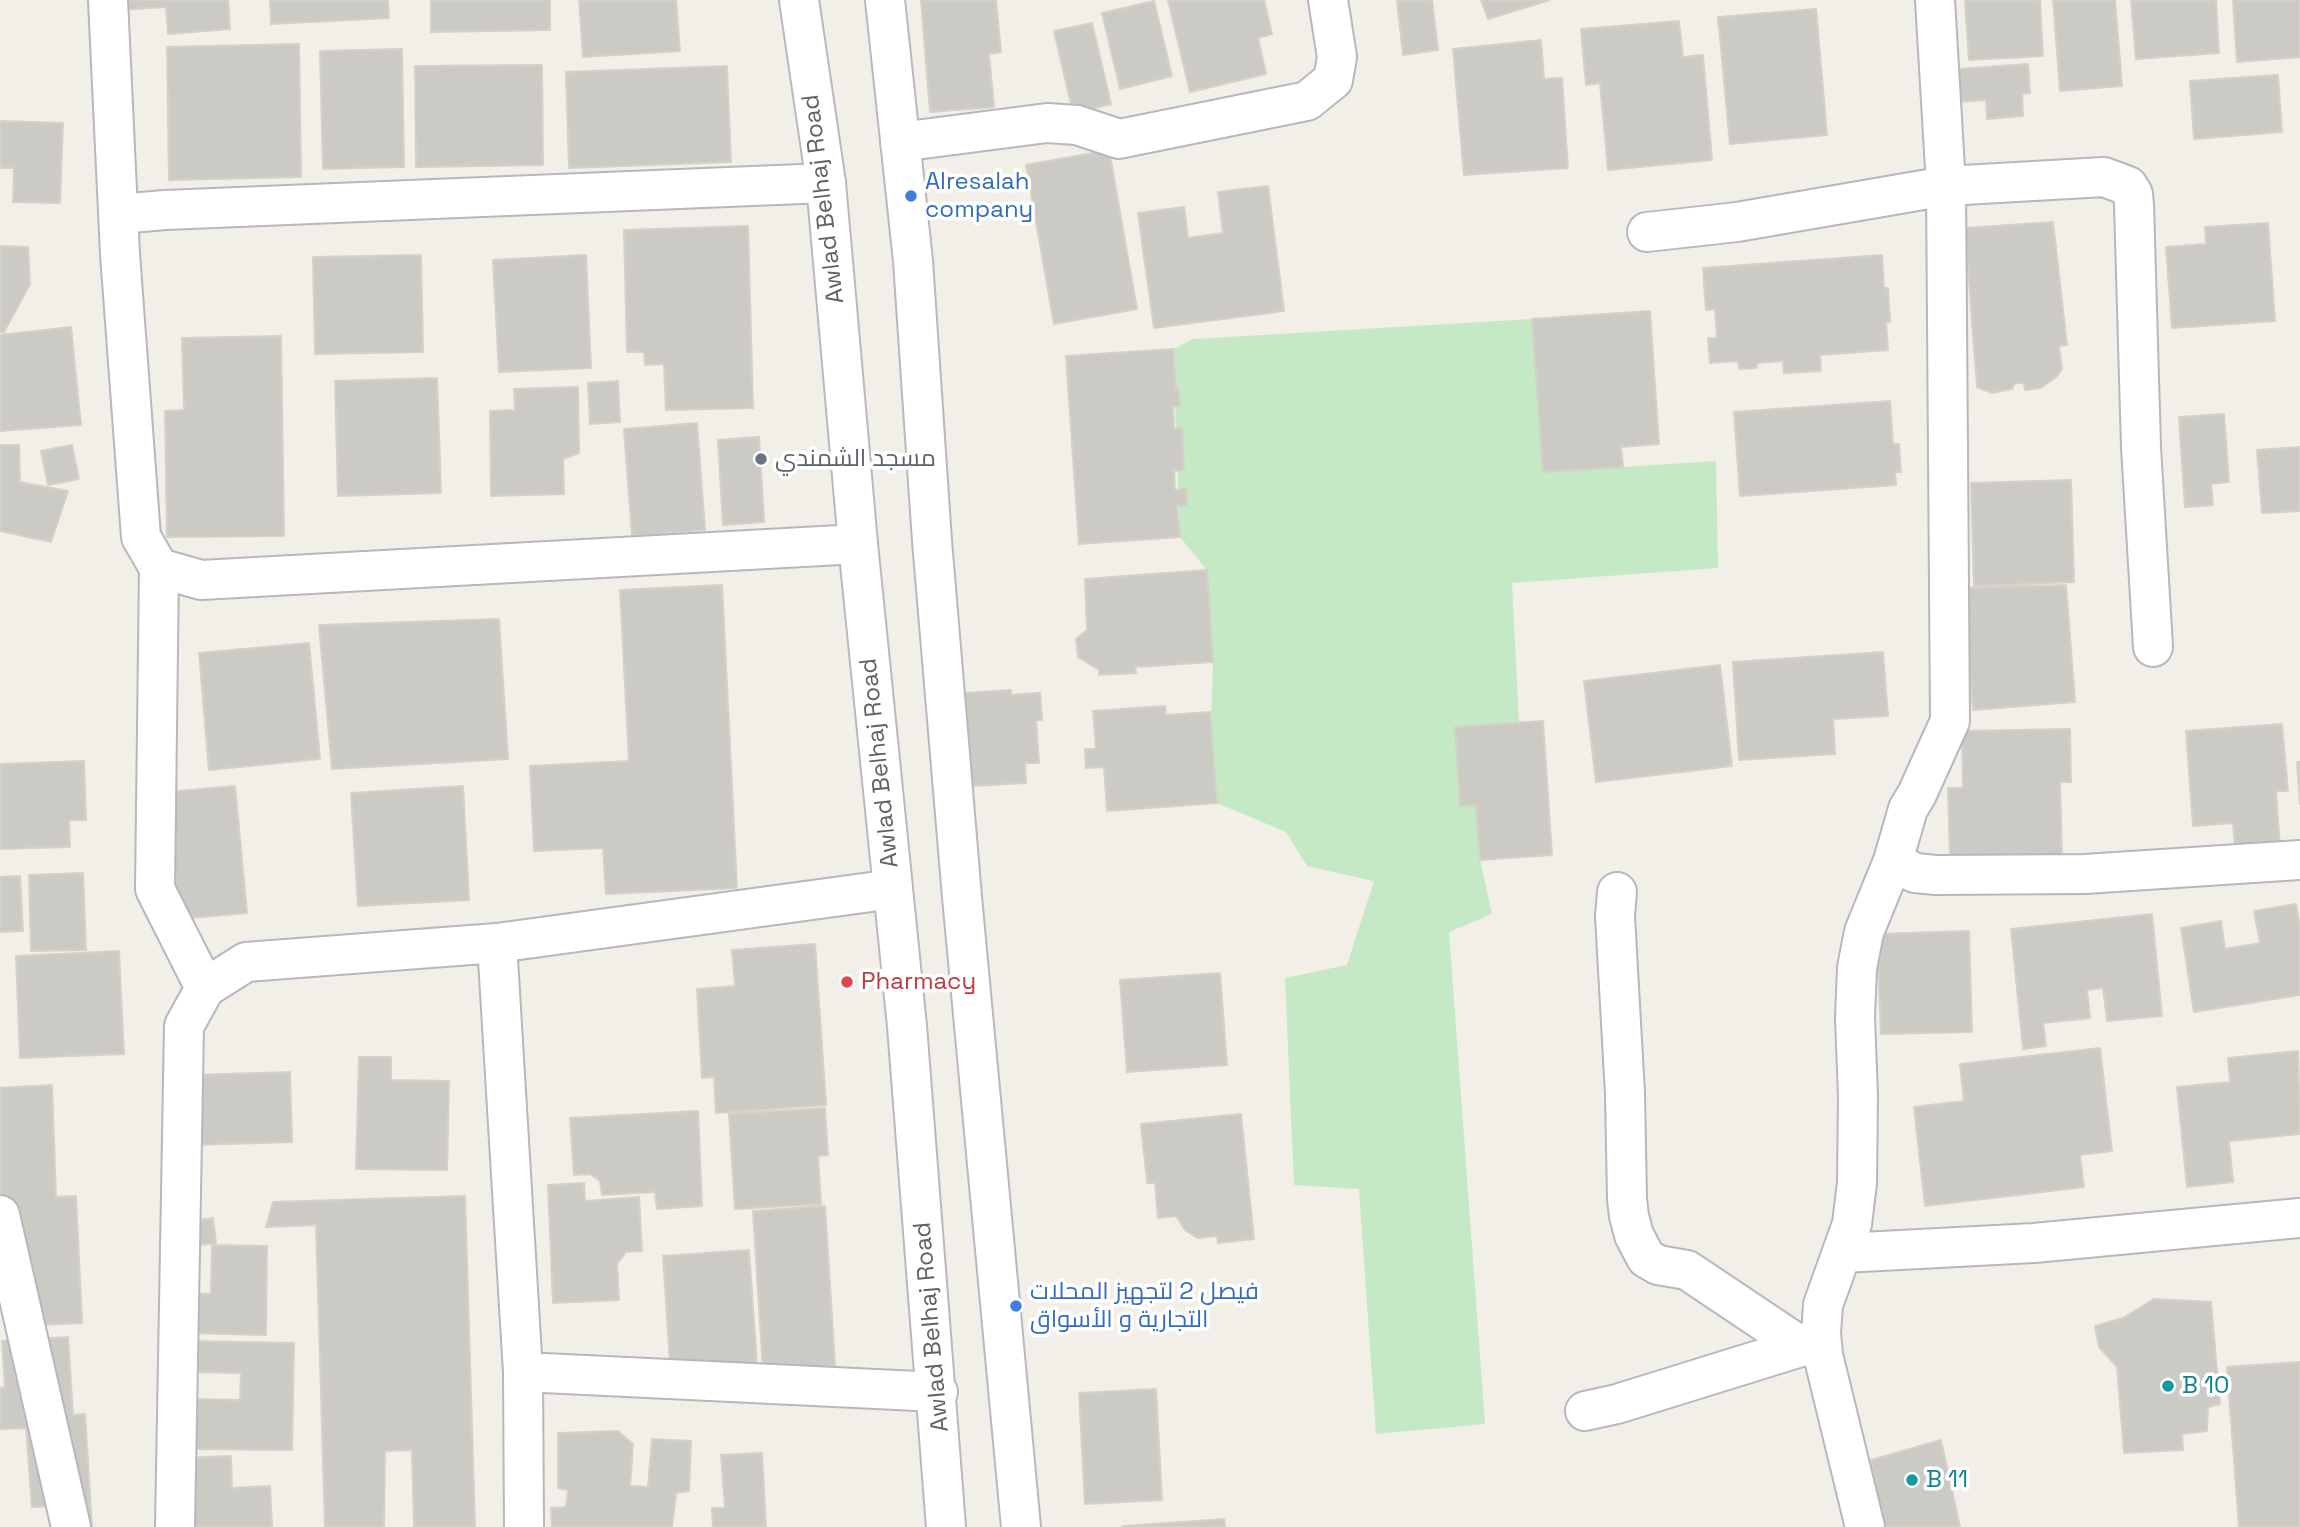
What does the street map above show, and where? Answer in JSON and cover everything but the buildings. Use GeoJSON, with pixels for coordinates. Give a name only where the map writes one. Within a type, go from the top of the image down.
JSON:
{"type":"FeatureCollection","features":[{"type":"Feature","properties":{"kind":"street"},"geometry":{"type":"LineString","coordinates":[[108,0],[119,214],[141,537],[159,568],[155,890],[205,988]]}},
{"type":"Feature","properties":{"kind":"street"},"geometry":{"type":"LineString","coordinates":[[885,0],[913,261],[932,541],[961,883],[1021,1527]]}},
{"type":"Feature","properties":{"kind":"street"},"geometry":{"type":"LineString","coordinates":[[900,142],[1047,123],[1077,125],[1119,139],[1307,101],[1333,80],[1337,57],[1328,0]]}},
{"type":"Feature","properties":{"kind":"street"},"geometry":{"type":"LineString","coordinates":[[1812,1343],[1852,1224],[1857,1183],[1857,968],[1864,932],[1893,861],[1908,809],[1950,721],[1945,186],[1937,0]]}},
{"type":"Feature","properties":{"kind":"street","name":"Awlad Belhaj Road"},"geometry":{"type":"LineString","coordinates":[[798,3],[826,183],[858,544],[894,889],[938,1392],[946,1527]]}},
{"type":"Feature","properties":{"kind":"street"},"geometry":{"type":"LineString","coordinates":[[1647,232],[1737,222],[1945,186],[2104,177],[2128,186],[2133,194],[2141,447],[2153,647]]}},
{"type":"Feature","properties":{"kind":"street"},"geometry":{"type":"LineString","coordinates":[[119,214],[165,209],[826,183]]}},
{"type":"Feature","properties":{"kind":"street"},"geometry":{"type":"LineString","coordinates":[[159,568],[201,580],[858,544]]}},
{"type":"Feature","properties":{"kind":"street"},"geometry":{"type":"LineString","coordinates":[[1893,861],[1915,873],[1936,876],[2085,874],[2300,860]]}},
{"type":"Feature","properties":{"kind":"street"},"geometry":{"type":"LineString","coordinates":[[175,1527],[184,1026],[205,988],[246,962],[497,943],[894,889]]}},
{"type":"Feature","properties":{"kind":"street"},"geometry":{"type":"LineString","coordinates":[[1617,892],[1615,916],[1625,1094],[1627,1199],[1634,1235],[1646,1258],[1658,1265],[1687,1270],[1812,1343],[1823,1355],[1865,1527]]}},
{"type":"Feature","properties":{"kind":"street"},"geometry":{"type":"LineString","coordinates":[[497,943],[523,1372],[524,1527]]}},
{"type":"Feature","properties":{"kind":"street"},"geometry":{"type":"LineString","coordinates":[[0,1215],[71,1527]]}},
{"type":"Feature","properties":{"kind":"street"},"geometry":{"type":"LineString","coordinates":[[1843,1253],[2034,1242],[2300,1218]]}},
{"type":"Feature","properties":{"kind":"street"},"geometry":{"type":"LineString","coordinates":[[1586,1411],[1617,1404],[1812,1343]]}},
{"type":"Feature","properties":{"kind":"street"},"geometry":{"type":"LineString","coordinates":[[523,1372],[938,1392]]}},
{"type":"Feature","properties":{"kind":"green space"},"geometry":{"type":"Polygon","coordinates":[[[1532,319],[1543,472],[1716,461],[1718,568],[1512,583],[1519,723],[1455,727],[1460,806],[1476,805],[1480,860],[1492,914],[1449,932],[1485,1424],[1376,1434],[1359,1189],[1294,1185],[1285,978],[1347,965],[1374,881],[1307,866],[1286,832],[1217,803],[1211,726],[1213,662],[1207,570],[1180,537],[1173,349],[1194,339],[1532,319]]]}},
{"type":"Feature","properties":{"kind":"place","name":"Alresalah company"},"geometry":{"type":"Point","coordinates":[911,196]}},
{"type":"Feature","properties":{"kind":"place","name":"مسجد الشمندي"},"geometry":{"type":"Point","coordinates":[761,459]}},
{"type":"Feature","properties":{"kind":"place","name":"Pharmacy"},"geometry":{"type":"Point","coordinates":[847,982]}},
{"type":"Feature","properties":{"kind":"place","name":"فيصل 2 لتجهيز المحلات التجارية و الأسواق"},"geometry":{"type":"Point","coordinates":[1016,1306]}},
{"type":"Feature","properties":{"kind":"place","name":"B 10"},"geometry":{"type":"Point","coordinates":[2168,1386]}},
{"type":"Feature","properties":{"kind":"place","name":"B 11"},"geometry":{"type":"Point","coordinates":[1912,1480]}}]}
